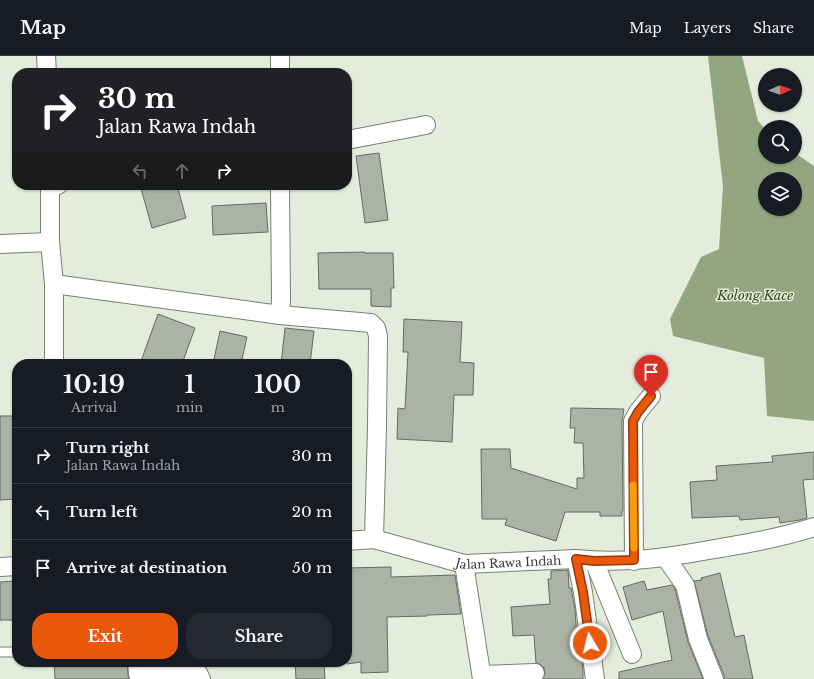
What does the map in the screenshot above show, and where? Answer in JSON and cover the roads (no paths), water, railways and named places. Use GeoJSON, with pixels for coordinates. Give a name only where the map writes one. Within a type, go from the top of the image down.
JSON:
{"type":"FeatureCollection","features":[{"type":"Feature","properties":{"kind":"street"},"geometry":{"type":"LineString","coordinates":[[46,56],[47,68]]}},
{"type":"Feature","properties":{"kind":"street"},"geometry":{"type":"LineString","coordinates":[[280,56],[280,68]]}},
{"type":"Feature","properties":{"kind":"street"},"geometry":{"type":"LineString","coordinates":[[352,139],[426,125]]}},
{"type":"Feature","properties":{"kind":"street"},"geometry":{"type":"LineString","coordinates":[[52,190],[50,242],[54,284],[54,359]]}},
{"type":"Feature","properties":{"kind":"street"},"geometry":{"type":"LineString","coordinates":[[280,190],[280,315]]}},
{"type":"Feature","properties":{"kind":"street"},"geometry":{"type":"LineString","coordinates":[[0,244],[50,242]]}},
{"type":"Feature","properties":{"kind":"street"},"geometry":{"type":"LineString","coordinates":[[54,284],[280,315],[371,323],[376,328],[378,336],[374,539]]}},
{"type":"Feature","properties":{"kind":"street"},"geometry":{"type":"LineString","coordinates":[[634,560],[633,421],[638,412],[651,396]]}},
{"type":"Feature","properties":{"kind":"street","name":"Jalan Rawa Indah"},"geometry":{"type":"LineString","coordinates":[[352,541],[374,539],[464,564],[576,559],[594,561],[634,560],[666,558],[738,546],[787,535],[814,527]]}},
{"type":"Feature","properties":{"kind":"street"},"geometry":{"type":"LineString","coordinates":[[666,558],[685,585],[698,639],[714,679]]}},
{"type":"Feature","properties":{"kind":"street"},"geometry":{"type":"LineString","coordinates":[[576,559],[583,592],[595,679]]}},
{"type":"Feature","properties":{"kind":"street"},"geometry":{"type":"LineString","coordinates":[[594,561],[632,654]]}},
{"type":"Feature","properties":{"kind":"street"},"geometry":{"type":"LineString","coordinates":[[464,564],[482,677],[535,674]]}},
{"type":"Feature","properties":{"kind":"street"},"geometry":{"type":"LineString","coordinates":[[0,567],[12,566]]}},
{"type":"Feature","properties":{"kind":"street"},"geometry":{"type":"LineString","coordinates":[[138,672],[195,670],[198,672],[201,679]]}},
{"type":"Feature","properties":{"kind":"lane"},"geometry":{"type":"LineString","coordinates":[[0,652],[12,652]]}},
{"type":"Feature","properties":{"kind":"water","name":"Kolong Kace"},"geometry":{"type":"Polygon","coordinates":[[[708,56],[742,56],[758,121],[758,164],[802,164],[802,158],[814,166],[814,421],[767,416],[764,358],[673,336],[670,319],[701,257],[719,249],[723,186],[708,56]]]}}]}
